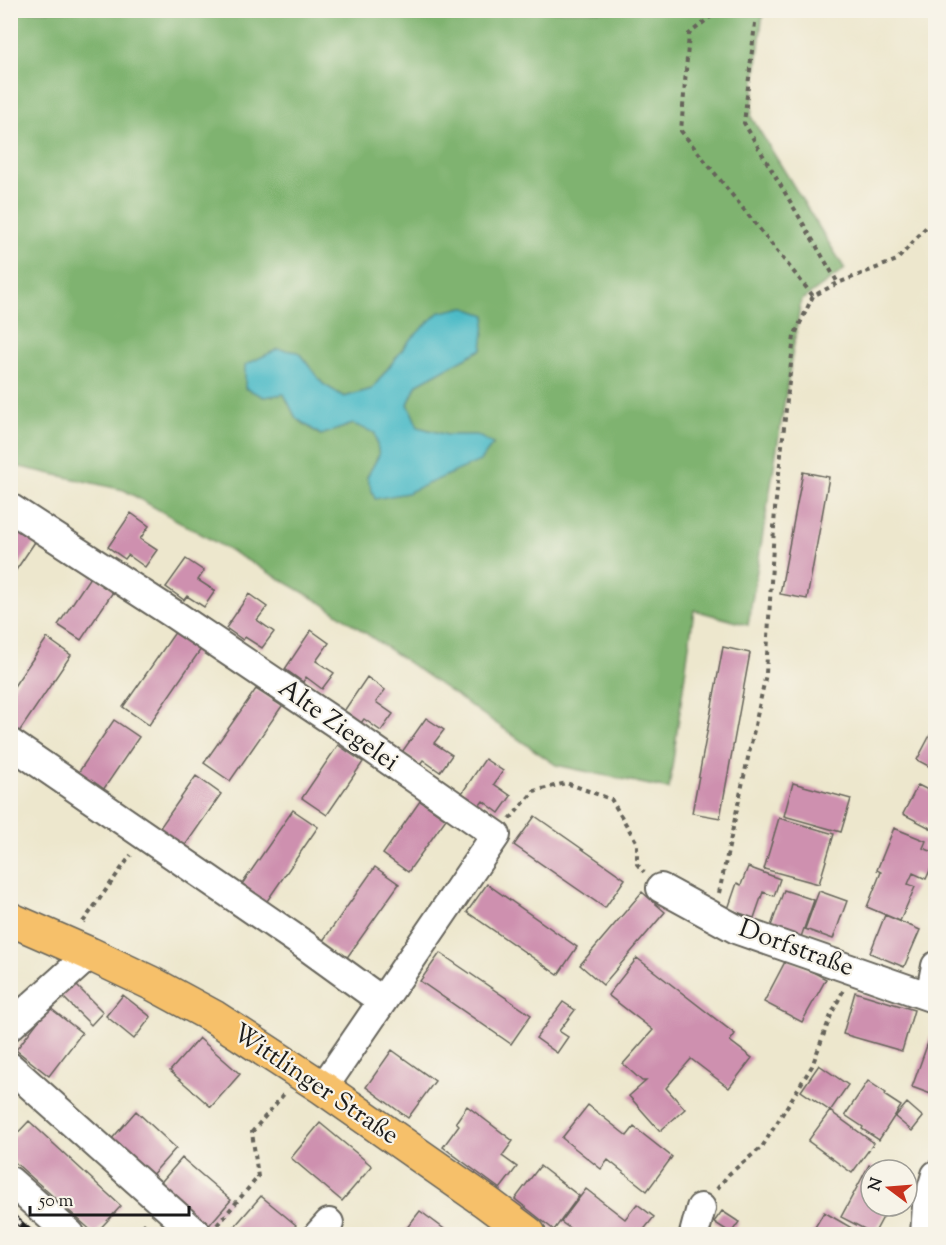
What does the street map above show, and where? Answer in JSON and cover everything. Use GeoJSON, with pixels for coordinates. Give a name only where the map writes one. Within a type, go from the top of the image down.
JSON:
{"type":"FeatureCollection","features":[{"type":"Feature","properties":{"kind":"main road","name":"Wittlinger Straße"},"geometry":{"type":"LineString","coordinates":[[10,919],[153,984],[214,1017],[312,1081],[529,1234]]}},
{"type":"Feature","properties":{"kind":"street","name":"Alte Ziegelei"},"geometry":{"type":"LineString","coordinates":[[10,508],[249,664],[496,835]]}},
{"type":"Feature","properties":{"kind":"street"},"geometry":{"type":"LineString","coordinates":[[10,743],[306,946],[382,1001]]}},
{"type":"Feature","properties":{"kind":"street"},"geometry":{"type":"LineString","coordinates":[[312,1081],[382,1001],[496,835]]}},
{"type":"Feature","properties":{"kind":"street","name":"Dorfstraße"},"geometry":{"type":"LineString","coordinates":[[661,888],[738,930],[933,997]]}},
{"type":"Feature","properties":{"kind":"street"},"geometry":{"type":"LineString","coordinates":[[10,1026],[78,949]]}},
{"type":"Feature","properties":{"kind":"street"},"geometry":{"type":"LineString","coordinates":[[933,997],[936,966]]}},
{"type":"Feature","properties":{"kind":"street"},"geometry":{"type":"LineString","coordinates":[[10,1067],[206,1230]]}},
{"type":"Feature","properties":{"kind":"street"},"geometry":{"type":"LineString","coordinates":[[925,1234],[927,1206],[936,1174]]}},
{"type":"Feature","properties":{"kind":"street"},"geometry":{"type":"LineString","coordinates":[[10,1181],[70,1234]]}},
{"type":"Feature","properties":{"kind":"path"},"geometry":{"type":"LineString","coordinates":[[719,10],[689,34],[681,131],[813,296]]}},
{"type":"Feature","properties":{"kind":"path"},"geometry":{"type":"LineString","coordinates":[[755,23],[744,123],[838,284]]}},
{"type":"Feature","properties":{"kind":"path"},"geometry":{"type":"LineString","coordinates":[[714,917],[766,674],[776,509],[794,336],[813,296],[897,260],[936,216]]}},
{"type":"Feature","properties":{"kind":"path"},"geometry":{"type":"LineString","coordinates":[[496,835],[534,791],[566,783],[588,790],[611,799],[637,843],[637,864],[661,888]]}},
{"type":"Feature","properties":{"kind":"path"},"geometry":{"type":"LineString","coordinates":[[78,949],[144,836]]}},
{"type":"Feature","properties":{"kind":"path"},"geometry":{"type":"LineString","coordinates":[[697,1221],[729,1174],[762,1147],[812,1066],[831,1015],[855,970]]}},
{"type":"Feature","properties":{"kind":"path"},"geometry":{"type":"LineString","coordinates":[[206,1230],[258,1177],[252,1132],[312,1081]]}},
{"type":"Feature","properties":{"kind":"green space"},"geometry":{"type":"Polygon","coordinates":[[[11,11],[763,11],[751,117],[845,269],[801,301],[748,625],[694,610],[669,789],[556,765],[322,603],[124,490],[11,465],[11,11]],[[409,341],[372,389],[344,397],[323,384],[298,352],[264,397],[284,394],[296,418],[320,435],[354,424],[376,433],[379,455],[367,477],[493,445],[477,435],[447,435],[417,427],[408,404],[417,384],[482,349],[409,341]]]}},
{"type":"Feature","properties":{"kind":"water"},"geometry":{"type":"Polygon","coordinates":[[[463,307],[486,315],[482,349],[417,384],[408,404],[418,427],[447,435],[477,435],[493,444],[480,461],[407,493],[375,499],[367,477],[379,455],[375,433],[353,424],[321,435],[296,418],[284,394],[264,397],[245,388],[245,365],[278,349],[298,352],[323,384],[344,397],[372,389],[409,341],[438,313],[463,307]]]}},
{"type":"Feature","properties":{"kind":"building"},"geometry":{"type":"Polygon","coordinates":[[[803,472],[829,477],[807,599],[780,594],[803,472]]]}},
{"type":"Feature","properties":{"kind":"building"},"geometry":{"type":"Polygon","coordinates":[[[131,513],[149,526],[140,539],[157,550],[145,567],[128,555],[125,559],[108,547],[131,513]]]}},
{"type":"Feature","properties":{"kind":"building"},"geometry":{"type":"Polygon","coordinates":[[[10,525],[39,536],[10,579],[10,525]]]}},
{"type":"Feature","properties":{"kind":"building"},"geometry":{"type":"Polygon","coordinates":[[[186,559],[204,571],[198,580],[215,591],[204,607],[187,596],[184,600],[166,587],[186,559]]]}},
{"type":"Feature","properties":{"kind":"building"},"geometry":{"type":"Polygon","coordinates":[[[92,574],[115,589],[81,640],[58,625],[92,574]]]}},
{"type":"Feature","properties":{"kind":"building"},"geometry":{"type":"Polygon","coordinates":[[[249,594],[267,607],[257,620],[274,632],[262,648],[245,637],[243,640],[226,628],[249,594]]]}},
{"type":"Feature","properties":{"kind":"building"},"geometry":{"type":"Polygon","coordinates":[[[311,630],[329,643],[316,661],[334,673],[322,689],[306,677],[303,682],[285,669],[311,630]]]}},
{"type":"Feature","properties":{"kind":"building"},"geometry":{"type":"Polygon","coordinates":[[[176,631],[201,649],[149,725],[123,707],[176,631]]]}},
{"type":"Feature","properties":{"kind":"building"},"geometry":{"type":"Polygon","coordinates":[[[47,638],[71,655],[19,732],[10,726],[10,692],[47,638]]]}},
{"type":"Feature","properties":{"kind":"building"},"geometry":{"type":"Polygon","coordinates":[[[723,647],[750,653],[720,818],[692,813],[723,647]]]}},
{"type":"Feature","properties":{"kind":"building"},"geometry":{"type":"Polygon","coordinates":[[[367,677],[385,690],[376,702],[393,714],[381,731],[364,719],[361,723],[344,711],[367,677]]]}},
{"type":"Feature","properties":{"kind":"building"},"geometry":{"type":"Polygon","coordinates":[[[256,689],[282,706],[230,781],[204,763],[256,689]]]}},
{"type":"Feature","properties":{"kind":"building"},"geometry":{"type":"Polygon","coordinates":[[[426,718],[444,730],[434,743],[452,755],[440,772],[423,760],[420,764],[402,752],[426,718]]]}},
{"type":"Feature","properties":{"kind":"building"},"geometry":{"type":"Polygon","coordinates":[[[114,720],[139,737],[103,790],[78,773],[114,720]]]}},
{"type":"Feature","properties":{"kind":"building"},"geometry":{"type":"Polygon","coordinates":[[[936,724],[936,770],[917,760],[936,724]]]}},
{"type":"Feature","properties":{"kind":"building"},"geometry":{"type":"Polygon","coordinates":[[[338,745],[363,762],[327,815],[302,798],[338,745]]]}},
{"type":"Feature","properties":{"kind":"building"},"geometry":{"type":"Polygon","coordinates":[[[485,759],[503,771],[494,784],[511,796],[499,813],[483,801],[480,805],[462,793],[485,759]]]}},
{"type":"Feature","properties":{"kind":"building"},"geometry":{"type":"Polygon","coordinates":[[[196,776],[221,794],[184,847],[159,829],[196,776]]]}},
{"type":"Feature","properties":{"kind":"building"},"geometry":{"type":"Polygon","coordinates":[[[793,783],[851,799],[841,832],[784,816],[793,783]]]}},
{"type":"Feature","properties":{"kind":"building"},"geometry":{"type":"Polygon","coordinates":[[[918,785],[936,794],[936,831],[903,814],[918,785]]]}},
{"type":"Feature","properties":{"kind":"building"},"geometry":{"type":"Polygon","coordinates":[[[420,801],[446,819],[408,872],[383,854],[420,801]]]}},
{"type":"Feature","properties":{"kind":"building"},"geometry":{"type":"Polygon","coordinates":[[[293,810],[318,827],[265,904],[240,887],[293,810]]]}},
{"type":"Feature","properties":{"kind":"building"},"geometry":{"type":"Polygon","coordinates":[[[535,816],[625,879],[605,908],[514,845],[535,816]]]}},
{"type":"Feature","properties":{"kind":"building"},"geometry":{"type":"Polygon","coordinates":[[[779,818],[834,834],[819,884],[764,869],[779,818]]]}},
{"type":"Feature","properties":{"kind":"building"},"geometry":{"type":"Polygon","coordinates":[[[894,828],[926,841],[923,848],[936,853],[926,879],[913,873],[908,884],[915,887],[900,921],[867,907],[881,872],[877,870],[894,828]]]}},
{"type":"Feature","properties":{"kind":"building"},"geometry":{"type":"Polygon","coordinates":[[[375,867],[399,884],[346,959],[322,942],[375,867]]]}},
{"type":"Feature","properties":{"kind":"building"},"geometry":{"type":"Polygon","coordinates":[[[748,867],[780,879],[774,896],[763,892],[754,918],[728,909],[737,883],[741,885],[748,867]]]}},
{"type":"Feature","properties":{"kind":"building"},"geometry":{"type":"Polygon","coordinates":[[[487,884],[577,947],[558,975],[467,912],[487,884]]]}},
{"type":"Feature","properties":{"kind":"building"},"geometry":{"type":"Polygon","coordinates":[[[784,890],[814,900],[801,937],[771,926],[784,890]]]}},
{"type":"Feature","properties":{"kind":"building"},"geometry":{"type":"Polygon","coordinates":[[[819,891],[847,901],[833,939],[805,929],[819,891]]]}},
{"type":"Feature","properties":{"kind":"building"},"geometry":{"type":"Polygon","coordinates":[[[642,892],[665,912],[603,985],[580,965],[642,892]]]}},
{"type":"Feature","properties":{"kind":"building"},"geometry":{"type":"Polygon","coordinates":[[[885,915],[920,930],[904,967],[870,953],[885,915]]]}},
{"type":"Feature","properties":{"kind":"building"},"geometry":{"type":"Polygon","coordinates":[[[440,953],[531,1015],[511,1044],[420,981],[440,953]]]}},
{"type":"Feature","properties":{"kind":"building"},"geometry":{"type":"Polygon","coordinates":[[[637,958],[735,1034],[730,1041],[752,1058],[729,1088],[691,1059],[666,1088],[685,1109],[660,1131],[629,1096],[646,1081],[642,1081],[623,1064],[653,1030],[608,995],[637,958]]]}},
{"type":"Feature","properties":{"kind":"building"},"geometry":{"type":"Polygon","coordinates":[[[787,958],[826,979],[802,1022],[764,1002],[787,958]]]}},
{"type":"Feature","properties":{"kind":"building"},"geometry":{"type":"Polygon","coordinates":[[[73,982],[103,1012],[91,1025],[61,995],[73,982]]]}},
{"type":"Feature","properties":{"kind":"building"},"geometry":{"type":"Polygon","coordinates":[[[855,992],[914,1010],[902,1051],[843,1034],[855,992]]]}},
{"type":"Feature","properties":{"kind":"building"},"geometry":{"type":"Polygon","coordinates":[[[123,995],[151,1017],[134,1039],[106,1016],[123,995]]]}},
{"type":"Feature","properties":{"kind":"building"},"geometry":{"type":"Polygon","coordinates":[[[563,1002],[575,1010],[559,1031],[568,1037],[557,1053],[536,1038],[563,1002]]]}},
{"type":"Feature","properties":{"kind":"building"},"geometry":{"type":"Polygon","coordinates":[[[49,1007],[82,1033],[49,1076],[16,1050],[49,1007]]]}},
{"type":"Feature","properties":{"kind":"building"},"geometry":{"type":"Polygon","coordinates":[[[933,1029],[936,1030],[936,1096],[912,1087],[933,1029]]]}},
{"type":"Feature","properties":{"kind":"building"},"geometry":{"type":"Polygon","coordinates":[[[199,1038],[240,1074],[211,1107],[170,1071],[199,1038]]]}},
{"type":"Feature","properties":{"kind":"building"},"geometry":{"type":"Polygon","coordinates":[[[392,1050],[435,1081],[408,1118],[366,1087],[392,1050]]]}},
{"type":"Feature","properties":{"kind":"building"},"geometry":{"type":"Polygon","coordinates":[[[819,1065],[848,1085],[830,1111],[801,1091],[819,1065]]]}},
{"type":"Feature","properties":{"kind":"building"},"geometry":{"type":"Polygon","coordinates":[[[868,1081],[901,1106],[879,1140],[845,1115],[868,1081]]]}},
{"type":"Feature","properties":{"kind":"building"},"geometry":{"type":"Polygon","coordinates":[[[907,1103],[923,1117],[912,1131],[895,1117],[907,1103]]]}},
{"type":"Feature","properties":{"kind":"building"},"geometry":{"type":"Polygon","coordinates":[[[588,1105],[627,1136],[634,1127],[672,1157],[647,1191],[608,1160],[601,1169],[562,1138],[588,1105]]]}},
{"type":"Feature","properties":{"kind":"building"},"geometry":{"type":"Polygon","coordinates":[[[467,1106],[513,1141],[502,1156],[517,1167],[500,1189],[443,1147],[459,1125],[456,1122],[467,1106]]]}},
{"type":"Feature","properties":{"kind":"building"},"geometry":{"type":"Polygon","coordinates":[[[136,1111],[176,1148],[150,1177],[110,1141],[136,1111]]]}},
{"type":"Feature","properties":{"kind":"building"},"geometry":{"type":"Polygon","coordinates":[[[830,1111],[874,1143],[863,1158],[859,1158],[859,1163],[852,1173],[808,1141],[830,1111]]]}},
{"type":"Feature","properties":{"kind":"building"},"geometry":{"type":"Polygon","coordinates":[[[29,1121],[121,1206],[95,1234],[10,1158],[10,1141],[29,1121]]]}},
{"type":"Feature","properties":{"kind":"building"},"geometry":{"type":"Polygon","coordinates":[[[320,1123],[372,1166],[342,1201],[291,1158],[320,1123]]]}},
{"type":"Feature","properties":{"kind":"building"},"geometry":{"type":"Polygon","coordinates":[[[182,1158],[231,1200],[205,1230],[156,1188],[182,1158]]]}},
{"type":"Feature","properties":{"kind":"building"},"geometry":{"type":"Polygon","coordinates":[[[540,1166],[579,1196],[554,1230],[515,1199],[540,1166]]]}},
{"type":"Feature","properties":{"kind":"building"},"geometry":{"type":"Polygon","coordinates":[[[859,1184],[859,1218],[883,1218],[874,1234],[841,1217],[859,1184]]]}},
{"type":"Feature","properties":{"kind":"building"},"geometry":{"type":"Polygon","coordinates":[[[586,1189],[625,1219],[637,1204],[654,1217],[642,1232],[646,1234],[578,1234],[561,1222],[586,1189]]]}},
{"type":"Feature","properties":{"kind":"building"},"geometry":{"type":"Polygon","coordinates":[[[261,1196],[296,1225],[288,1234],[228,1234],[261,1196]]]}},
{"type":"Feature","properties":{"kind":"building"},"geometry":{"type":"Polygon","coordinates":[[[420,1211],[451,1234],[402,1234],[420,1211]]]}},
{"type":"Feature","properties":{"kind":"building"},"geometry":{"type":"Polygon","coordinates":[[[722,1211],[739,1222],[731,1233],[714,1222],[722,1211]]]}},
{"type":"Feature","properties":{"kind":"building"},"geometry":{"type":"Polygon","coordinates":[[[824,1212],[862,1234],[811,1234],[824,1212]]]}},
{"type":"Feature","properties":{"kind":"building"},"geometry":{"type":"Polygon","coordinates":[[[144,1223],[156,1234],[133,1234],[144,1223]]]}},
{"type":"Feature","properties":{"kind":"railway"},"geometry":{"type":"LineString","coordinates":[[10,1215],[32,1234]]}}]}
